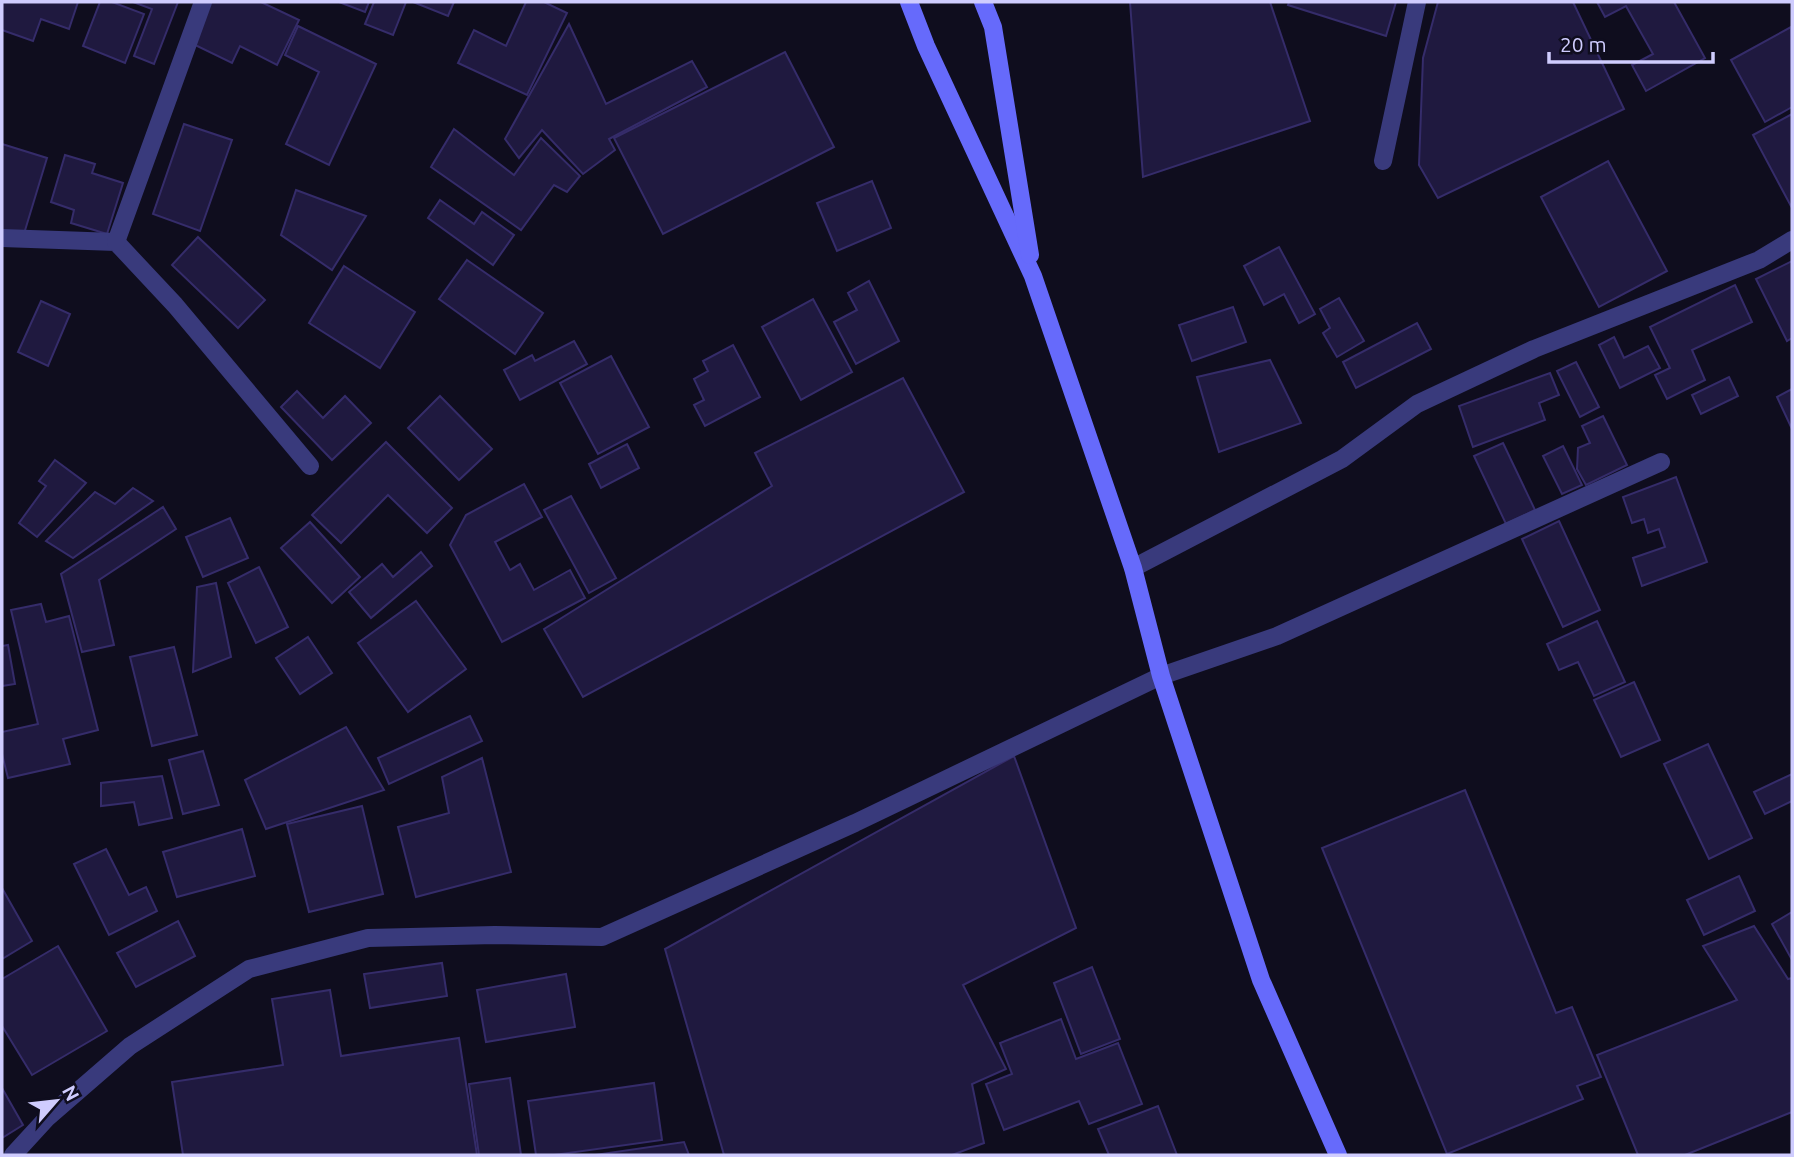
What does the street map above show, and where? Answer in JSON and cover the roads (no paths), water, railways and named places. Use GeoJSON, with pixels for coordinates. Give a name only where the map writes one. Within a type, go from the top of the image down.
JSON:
{"type":"FeatureCollection","features":[{"type":"Feature","properties":{"kind":"main road"},"geometry":{"type":"LineString","coordinates":[[909,2],[926,46],[1033,276],[1133,568],[1161,676],[1261,980],[1338,1155]]}},
{"type":"Feature","properties":{"kind":"main road"},"geometry":{"type":"LineString","coordinates":[[983,2],[993,27],[1033,276]]}},
{"type":"Feature","properties":{"kind":"street"},"geometry":{"type":"LineString","coordinates":[[116,242],[203,2]]}},
{"type":"Feature","properties":{"kind":"street"},"geometry":{"type":"LineString","coordinates":[[1383,161],[1417,2]]}},
{"type":"Feature","properties":{"kind":"street"},"geometry":{"type":"LineString","coordinates":[[2,238],[116,242],[175,305],[310,466]]}},
{"type":"Feature","properties":{"kind":"street"},"geometry":{"type":"LineString","coordinates":[[1133,568],[1342,459],[1417,404],[1534,349],[1759,260],[1792,240]]}},
{"type":"Feature","properties":{"kind":"street"},"geometry":{"type":"LineString","coordinates":[[13,1155],[47,1118],[130,1046],[249,969],[368,938],[495,935],[602,937],[855,823],[1161,676],[1277,636],[1661,462]]}}]}
